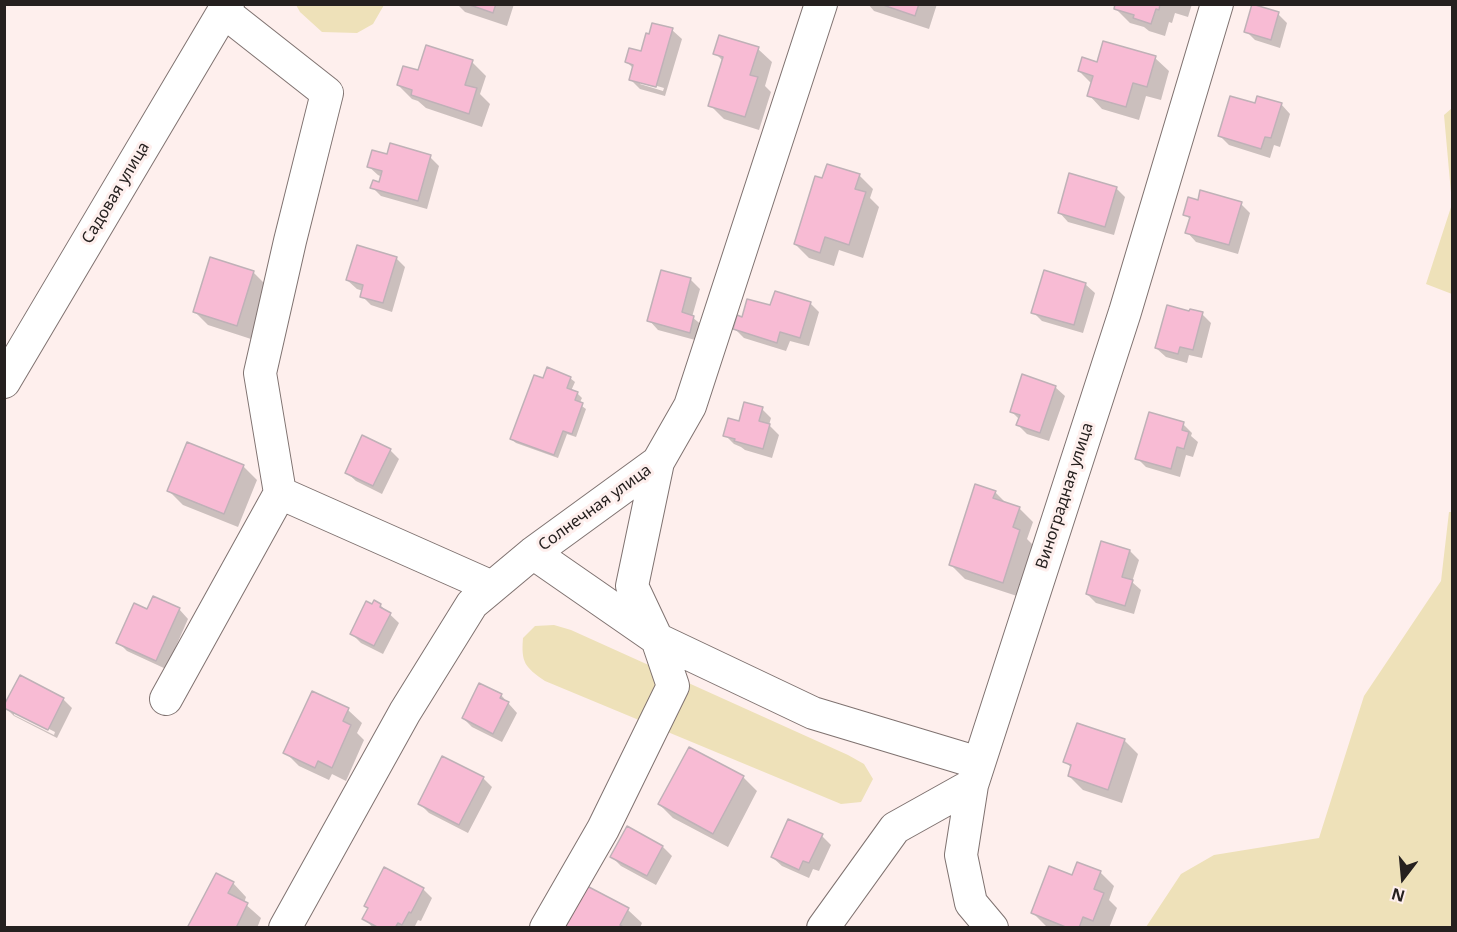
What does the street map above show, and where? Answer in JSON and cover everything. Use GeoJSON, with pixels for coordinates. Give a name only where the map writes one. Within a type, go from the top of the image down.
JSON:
{"type":"FeatureCollection","features":[{"type":"Feature","properties":{"kind":"street","name":"Солнечная улица"},"geometry":{"type":"LineString","coordinates":[[285,927],[405,712],[472,604],[533,553],[658,462],[690,406],[821,4]]}},
{"type":"Feature","properties":{"kind":"street","name":"Виноградная улица"},"geometry":{"type":"LineString","coordinates":[[992,927],[971,903],[961,855],[976,774],[1125,312],[1217,4]]}},
{"type":"Feature","properties":{"kind":"street"},"geometry":{"type":"LineString","coordinates":[[166,699],[280,493],[260,373],[327,93],[226,8]]}},
{"type":"Feature","properties":{"kind":"street","name":"Садовая улица"},"geometry":{"type":"LineString","coordinates":[[4,382],[226,8]]}},
{"type":"Feature","properties":{"kind":"street"},"geometry":{"type":"LineString","coordinates":[[546,927],[603,829],[672,686],[657,639],[632,586],[658,462]]}},
{"type":"Feature","properties":{"kind":"street"},"geometry":{"type":"LineString","coordinates":[[280,493],[492,587]]}},
{"type":"Feature","properties":{"kind":"street"},"geometry":{"type":"LineString","coordinates":[[533,553],[657,639],[813,713],[976,774]]}},
{"type":"Feature","properties":{"kind":"street"},"geometry":{"type":"LineString","coordinates":[[823,927],[895,828],[976,774]]}},
{"type":"Feature","properties":{"kind":"shaded area"},"geometry":{"type":"Polygon","coordinates":[[[296,5],[384,5],[373,24],[357,33],[322,32],[300,12],[296,5]]]}},
{"type":"Feature","properties":{"kind":"shaded area"},"geometry":{"type":"Polygon","coordinates":[[[1452,108],[1452,204],[1444,115],[1452,108]]]}},
{"type":"Feature","properties":{"kind":"shaded area"},"geometry":{"type":"Polygon","coordinates":[[[1452,204],[1452,294],[1426,284],[1452,204]]]}},
{"type":"Feature","properties":{"kind":"shaded area"},"geometry":{"type":"Polygon","coordinates":[[[1449,512],[1452,512],[1452,927],[1146,927],[1181,874],[1214,855],[1319,838],[1364,696],[1441,581],[1449,512]]]}},
{"type":"Feature","properties":{"kind":"shaded area"},"geometry":{"type":"Polygon","coordinates":[[[554,625],[571,630],[864,764],[873,779],[861,802],[841,804],[545,681],[526,664],[523,638],[535,626],[554,625]]]}},
{"type":"Feature","properties":{"kind":"building"},"geometry":{"type":"Polygon","coordinates":[[[467,4],[496,4],[493,13],[467,4]]]}},
{"type":"Feature","properties":{"kind":"building"},"geometry":{"type":"Polygon","coordinates":[[[880,4],[919,4],[915,16],[880,4]]]}},
{"type":"Feature","properties":{"kind":"building"},"geometry":{"type":"Polygon","coordinates":[[[1115,4],[1160,4],[1151,24],[1133,18],[1134,15],[1114,9],[1115,4]]]}},
{"type":"Feature","properties":{"kind":"building"},"geometry":{"type":"Polygon","coordinates":[[[1252,4],[1279,12],[1271,40],[1244,32],[1252,4]]]}},
{"type":"Feature","properties":{"kind":"building"},"geometry":{"type":"Polygon","coordinates":[[[652,23],[673,28],[656,87],[629,80],[633,65],[625,62],[629,48],[641,51],[646,33],[649,34],[652,23]]]}},
{"type":"Feature","properties":{"kind":"building"},"geometry":{"type":"Polygon","coordinates":[[[719,35],[759,47],[750,75],[758,77],[745,117],[708,106],[723,57],[713,54],[719,35]]]}},
{"type":"Feature","properties":{"kind":"building"},"geometry":{"type":"Polygon","coordinates":[[[1103,41],[1156,56],[1147,87],[1133,83],[1126,107],[1087,96],[1093,76],[1078,71],[1082,57],[1097,62],[1103,41]]]}},
{"type":"Feature","properties":{"kind":"building"},"geometry":{"type":"Polygon","coordinates":[[[426,45],[473,60],[465,85],[477,88],[469,114],[411,95],[412,90],[397,85],[403,66],[418,70],[426,45]]]}},
{"type":"Feature","properties":{"kind":"building"},"geometry":{"type":"Polygon","coordinates":[[[1230,96],[1255,103],[1257,96],[1282,103],[1271,138],[1265,137],[1261,149],[1218,136],[1230,96]]]}},
{"type":"Feature","properties":{"kind":"building"},"geometry":{"type":"Polygon","coordinates":[[[390,143],[431,155],[418,201],[370,188],[373,180],[379,182],[382,171],[367,167],[372,150],[387,154],[390,143]]]}},
{"type":"Feature","properties":{"kind":"building"},"geometry":{"type":"Polygon","coordinates":[[[827,164],[860,174],[855,189],[866,192],[849,245],[825,237],[820,253],[794,244],[815,176],[822,178],[827,164]]]}},
{"type":"Feature","properties":{"kind":"building"},"geometry":{"type":"Polygon","coordinates":[[[1069,173],[1117,187],[1105,227],[1058,213],[1069,173]]]}},
{"type":"Feature","properties":{"kind":"building"},"geometry":{"type":"Polygon","coordinates":[[[1200,190],[1242,202],[1229,245],[1185,233],[1190,217],[1183,215],[1188,197],[1198,200],[1200,190]]]}},
{"type":"Feature","properties":{"kind":"building"},"geometry":{"type":"Polygon","coordinates":[[[357,245],[397,257],[383,303],[360,297],[363,285],[346,280],[357,245]]]}},
{"type":"Feature","properties":{"kind":"building"},"geometry":{"type":"Polygon","coordinates":[[[210,257],[254,271],[237,326],[193,312],[210,257]]]}},
{"type":"Feature","properties":{"kind":"building"},"geometry":{"type":"Polygon","coordinates":[[[661,270],[691,278],[682,312],[694,316],[690,333],[647,321],[661,270]]]}},
{"type":"Feature","properties":{"kind":"building"},"geometry":{"type":"Polygon","coordinates":[[[1044,270],[1086,283],[1074,325],[1031,313],[1044,270]]]}},
{"type":"Feature","properties":{"kind":"building"},"geometry":{"type":"Polygon","coordinates":[[[775,291],[811,302],[800,338],[780,332],[777,343],[733,329],[737,315],[742,317],[747,299],[770,305],[775,291]]]}},
{"type":"Feature","properties":{"kind":"building"},"geometry":{"type":"Polygon","coordinates":[[[1167,305],[1203,312],[1193,350],[1180,347],[1178,354],[1155,348],[1167,305]]]}},
{"type":"Feature","properties":{"kind":"building"},"geometry":{"type":"Polygon","coordinates":[[[547,367],[571,377],[567,388],[578,392],[575,400],[583,403],[572,434],[563,431],[554,455],[510,439],[534,375],[543,378],[547,367]]]}},
{"type":"Feature","properties":{"kind":"building"},"geometry":{"type":"Polygon","coordinates":[[[1022,374],[1056,386],[1040,433],[1016,425],[1020,415],[1010,412],[1022,374]]]}},
{"type":"Feature","properties":{"kind":"building"},"geometry":{"type":"Polygon","coordinates":[[[744,402],[763,407],[759,421],[770,424],[763,449],[723,436],[728,418],[739,421],[744,402]]]}},
{"type":"Feature","properties":{"kind":"building"},"geometry":{"type":"Polygon","coordinates":[[[1149,412],[1184,422],[1182,430],[1189,432],[1184,449],[1177,447],[1171,469],[1135,459],[1149,412]]]}},
{"type":"Feature","properties":{"kind":"building"},"geometry":{"type":"Polygon","coordinates":[[[362,435],[391,449],[373,486],[345,473],[362,435]]]}},
{"type":"Feature","properties":{"kind":"building"},"geometry":{"type":"Polygon","coordinates":[[[187,442],[244,465],[224,514],[167,491],[187,442]]]}},
{"type":"Feature","properties":{"kind":"building"},"geometry":{"type":"Polygon","coordinates":[[[975,484],[996,491],[993,498],[1020,507],[1013,527],[1020,530],[1003,583],[949,565],[975,484]]]}},
{"type":"Feature","properties":{"kind":"building"},"geometry":{"type":"Polygon","coordinates":[[[1101,541],[1130,550],[1122,577],[1133,580],[1125,606],[1086,594],[1101,541]]]}},
{"type":"Feature","properties":{"kind":"building"},"geometry":{"type":"Polygon","coordinates":[[[153,596],[180,608],[156,661],[116,643],[134,603],[147,609],[153,596]]]}},
{"type":"Feature","properties":{"kind":"building"},"geometry":{"type":"Polygon","coordinates":[[[374,600],[381,604],[380,607],[391,613],[374,646],[350,634],[366,601],[372,604],[374,600]]]}},
{"type":"Feature","properties":{"kind":"building"},"geometry":{"type":"Polygon","coordinates":[[[20,675],[64,698],[48,730],[4,708],[20,675]]]}},
{"type":"Feature","properties":{"kind":"building"},"geometry":{"type":"Polygon","coordinates":[[[479,683],[502,694],[500,698],[509,702],[493,734],[462,718],[479,683]]]}},
{"type":"Feature","properties":{"kind":"building"},"geometry":{"type":"Polygon","coordinates":[[[312,691],[349,708],[343,721],[351,725],[332,768],[318,761],[315,768],[283,753],[312,691]]]}},
{"type":"Feature","properties":{"kind":"building"},"geometry":{"type":"Polygon","coordinates":[[[1077,723],[1125,739],[1108,790],[1068,776],[1071,765],[1063,762],[1077,723]]]}},
{"type":"Feature","properties":{"kind":"building"},"geometry":{"type":"Polygon","coordinates":[[[689,747],[744,776],[713,834],[658,804],[689,747]]]}},
{"type":"Feature","properties":{"kind":"building"},"geometry":{"type":"Polygon","coordinates":[[[442,756],[484,777],[459,825],[418,804],[442,756]]]}},
{"type":"Feature","properties":{"kind":"building"},"geometry":{"type":"Polygon","coordinates":[[[788,819],[823,834],[809,863],[803,861],[799,870],[771,857],[788,819]]]}},
{"type":"Feature","properties":{"kind":"building"},"geometry":{"type":"Polygon","coordinates":[[[627,826],[663,846],[647,876],[610,857],[627,826]]]}},
{"type":"Feature","properties":{"kind":"building"},"geometry":{"type":"Polygon","coordinates":[[[1077,862],[1101,871],[1094,889],[1104,893],[1093,921],[1083,917],[1079,928],[1068,928],[1031,913],[1049,866],[1072,875],[1077,862]]]}},
{"type":"Feature","properties":{"kind":"building"},"geometry":{"type":"Polygon","coordinates":[[[384,867],[424,888],[411,913],[409,912],[402,925],[398,923],[395,928],[379,928],[362,919],[368,908],[364,906],[384,867]]]}},
{"type":"Feature","properties":{"kind":"building"},"geometry":{"type":"Polygon","coordinates":[[[216,873],[234,882],[228,893],[248,903],[236,928],[187,928],[216,873]]]}},
{"type":"Feature","properties":{"kind":"building"},"geometry":{"type":"Polygon","coordinates":[[[587,886],[629,908],[620,925],[625,928],[565,928],[587,886]]]}}]}
